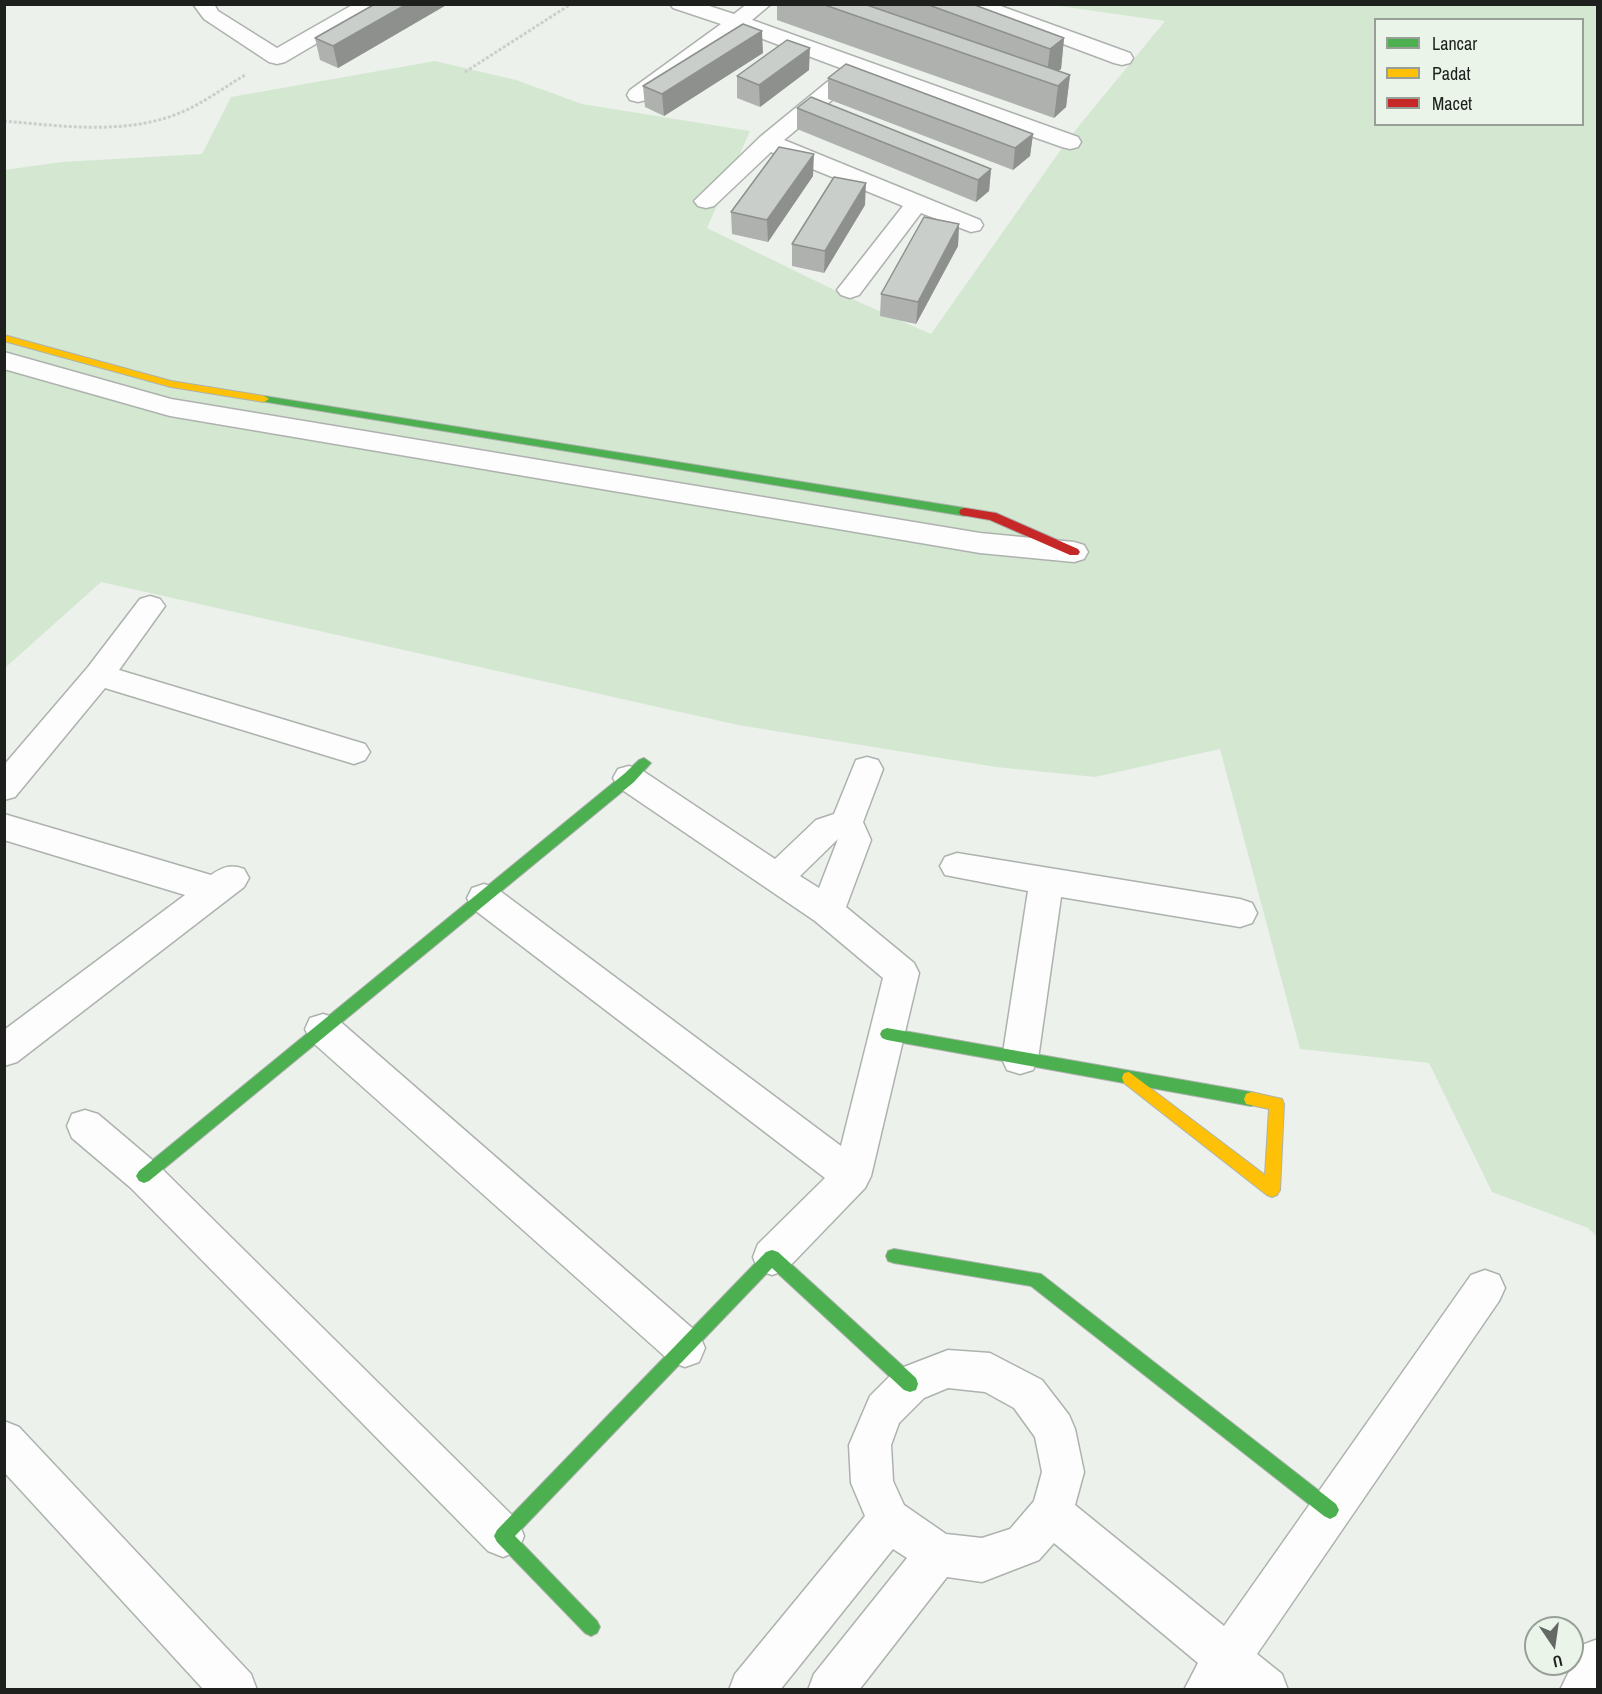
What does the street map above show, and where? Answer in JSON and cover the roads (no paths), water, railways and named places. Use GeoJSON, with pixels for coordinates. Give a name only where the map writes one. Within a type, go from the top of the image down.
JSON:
{"type":"FeatureCollection","features":[{"type":"Feature","properties":{"kind":"street"},"geometry":{"type":"LineString","coordinates":[[203,4],[211,15],[277,57],[370,4]]}},
{"type":"Feature","properties":{"kind":"street"},"geometry":{"type":"LineString","coordinates":[[680,4],[1070,142]]}},
{"type":"Feature","properties":{"kind":"street"},"geometry":{"type":"LineString","coordinates":[[638,96],[760,4]]}},
{"type":"Feature","properties":{"kind":"street"},"geometry":{"type":"LineString","coordinates":[[974,4],[1122,58]]}},
{"type":"Feature","properties":{"kind":"street"},"geometry":{"type":"LineString","coordinates":[[706,201],[768,142],[858,68]]}},
{"type":"Feature","properties":{"kind":"street"},"geometry":{"type":"LineString","coordinates":[[768,142],[971,225]]}},
{"type":"Feature","properties":{"kind":"street"},"geometry":{"type":"LineString","coordinates":[[850,290],[916,203]]}},
{"type":"Feature","properties":{"kind":"street"},"geometry":{"type":"LineString","coordinates":[[4,338],[171,384],[992,516],[1074,552]]}},
{"type":"Feature","properties":{"kind":"street"},"geometry":{"type":"LineString","coordinates":[[4,360],[170,407],[980,543],[1074,552]]}},
{"type":"Feature","properties":{"kind":"street"},"geometry":{"type":"LineString","coordinates":[[4,788],[99,675],[150,606]]}},
{"type":"Feature","properties":{"kind":"street"},"geometry":{"type":"LineString","coordinates":[[99,675],[354,752]]}},
{"type":"Feature","properties":{"kind":"street"},"geometry":{"type":"LineString","coordinates":[[827,911],[855,840],[848,822],[867,769]]}},
{"type":"Feature","properties":{"kind":"street"},"geometry":{"type":"LineString","coordinates":[[144,1176],[637,770],[776,878],[827,911],[902,973],[852,1176],[503,1536]]}},
{"type":"Feature","properties":{"kind":"street"},"geometry":{"type":"LineString","coordinates":[[776,878],[828,829],[848,822]]}},
{"type":"Feature","properties":{"kind":"street"},"geometry":{"type":"LineString","coordinates":[[4,827],[224,884],[9,1043]]}},
{"type":"Feature","properties":{"kind":"street"},"geometry":{"type":"LineString","coordinates":[[957,866],[1240,913]]}},
{"type":"Feature","properties":{"kind":"street"},"geometry":{"type":"LineString","coordinates":[[1020,1059],[1047,880]]}},
{"type":"Feature","properties":{"kind":"street"},"geometry":{"type":"LineString","coordinates":[[484,898],[852,1176]]}},
{"type":"Feature","properties":{"kind":"street"},"geometry":{"type":"LineString","coordinates":[[323,1029],[685,1348]]}},
{"type":"Feature","properties":{"kind":"street"},"geometry":{"type":"LineString","coordinates":[[887,1034],[1277,1104],[1272,1190],[1129,1078]]}},
{"type":"Feature","properties":{"kind":"street"},"geometry":{"type":"LineString","coordinates":[[85,1126],[144,1176],[591,1627]]}},
{"type":"Feature","properties":{"kind":"street"},"geometry":{"type":"LineString","coordinates":[[894,1256],[1035,1278],[1330,1510]]}},
{"type":"Feature","properties":{"kind":"street"},"geometry":{"type":"LineString","coordinates":[[772,1257],[910,1384]]}},
{"type":"Feature","properties":{"kind":"street"},"geometry":{"type":"LineString","coordinates":[[1216,1673],[1485,1288]]}},
{"type":"Feature","properties":{"kind":"street"},"geometry":{"type":"LineString","coordinates":[[948,1369],[990,1373],[1028,1394],[1054,1429],[1063,1472],[1052,1513],[1024,1545],[982,1560],[938,1554],[889,1520],[872,1484],[870,1445],[884,1410],[910,1384],[948,1369]]}},
{"type":"Feature","properties":{"kind":"street"},"geometry":{"type":"LineString","coordinates":[[4,1440],[235,1689]]}},
{"type":"Feature","properties":{"kind":"street"},"geometry":{"type":"LineString","coordinates":[[1052,1513],[1216,1673],[1266,1689]]}},
{"type":"Feature","properties":{"kind":"street"},"geometry":{"type":"LineString","coordinates":[[751,1689],[889,1520]]}},
{"type":"Feature","properties":{"kind":"street"},"geometry":{"type":"LineString","coordinates":[[830,1689],[938,1554]]}},
{"type":"Feature","properties":{"kind":"street"},"geometry":{"type":"LineString","coordinates":[[1582,1689],[1598,1661]]}}]}
